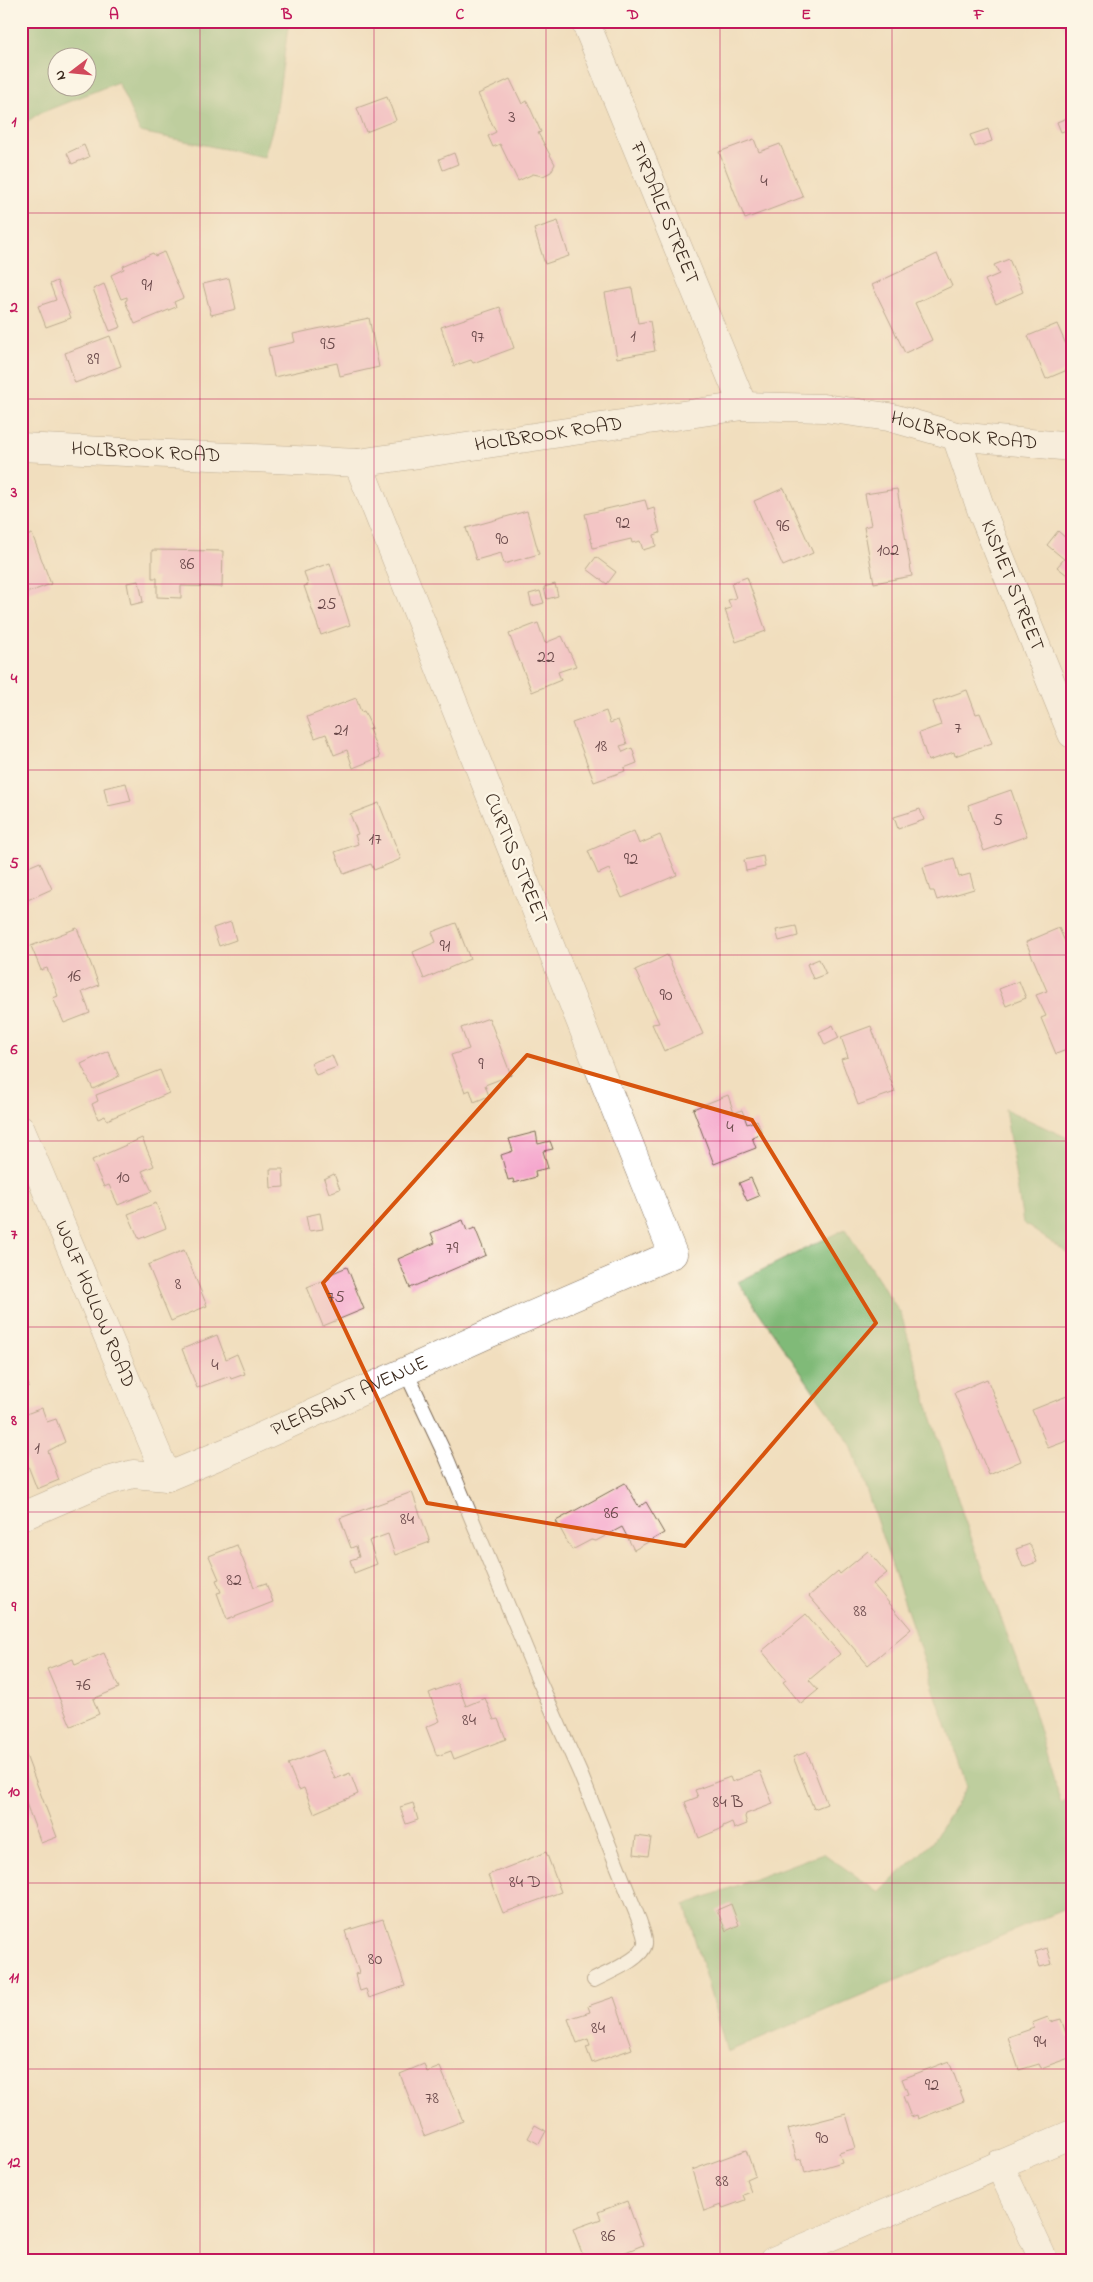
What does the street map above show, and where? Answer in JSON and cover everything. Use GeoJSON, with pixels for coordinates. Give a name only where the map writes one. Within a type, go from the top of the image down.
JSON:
{"type":"FeatureCollection","features":[{"type":"Feature","properties":{"kind":"street","name":"FIRDALE STREET"},"geometry":{"type":"LineString","coordinates":[[585,21],[743,406]]}},
{"type":"Feature","properties":{"kind":"street","name":"HOLBROOK ROAD"},"geometry":{"type":"LineString","coordinates":[[21,447],[358,463],[743,406],[824,408],[889,417],[956,436],[1072,447]]}},
{"type":"Feature","properties":{"kind":"street","name":"KISMET STREET"},"geometry":{"type":"LineString","coordinates":[[956,436],[982,512],[1072,734]]}},
{"type":"Feature","properties":{"kind":"street","name":"CURTIS STREET"},"geometry":{"type":"LineString","coordinates":[[358,463],[673,1254]]}},
{"type":"Feature","properties":{"kind":"street","name":"WOLF HOLLOW ROAD"},"geometry":{"type":"LineString","coordinates":[[21,1130],[167,1476]]}},
{"type":"Feature","properties":{"kind":"street","name":"PLEASANT AVENUE"},"geometry":{"type":"LineString","coordinates":[[21,1517],[97,1484],[133,1474],[167,1476],[234,1449],[673,1254]]}},
{"type":"Feature","properties":{"kind":"street"},"geometry":{"type":"LineString","coordinates":[[773,2261],[1072,2134]]}},
{"type":"Feature","properties":{"kind":"street"},"geometry":{"type":"LineString","coordinates":[[999,2164],[1044,2261]]}},
{"type":"Feature","properties":{"kind":"lane"},"geometry":{"type":"LineString","coordinates":[[406,1372],[447,1459],[537,1676],[580,1773],[639,1920],[645,1941],[643,1950],[632,1959],[594,1980]]}},
{"type":"Feature","properties":{"kind":"highlighted area"},"geometry":{"type":"Polygon","coordinates":[[[527,1055],[752,1120],[876,1323],[685,1546],[427,1503],[323,1283],[527,1055]]]}},
{"type":"Feature","properties":{"kind":"green space"},"geometry":{"type":"Polygon","coordinates":[[[21,21],[289,21],[275,120],[264,157],[140,132],[118,82],[98,90],[98,48],[48,48],[48,98],[78,98],[38,114],[21,126],[21,21]]]}},
{"type":"Feature","properties":{"kind":"green space"},"geometry":{"type":"Polygon","coordinates":[[[1005,1109],[1072,1140],[1072,1256],[1023,1223],[1005,1109]]]}},
{"type":"Feature","properties":{"kind":"green space"},"geometry":{"type":"Polygon","coordinates":[[[845,1229],[901,1314],[964,1518],[1027,1688],[1061,1804],[1072,1797],[1072,1906],[727,2052],[685,1905],[823,1853],[879,1892],[931,1844],[967,1787],[851,1445],[738,1282],[845,1229]]]}},
{"type":"Feature","properties":{"kind":"building"},"geometry":{"type":"Polygon","coordinates":[[[1061,21],[1072,21],[1072,48],[1061,21]]]}},
{"type":"Feature","properties":{"kind":"building"},"geometry":{"type":"Polygon","coordinates":[[[510,79],[522,104],[527,101],[541,132],[538,133],[555,164],[551,172],[543,176],[533,174],[518,181],[500,144],[493,147],[488,136],[496,132],[478,94],[510,79]]]}},
{"type":"Feature","properties":{"kind":"building"},"geometry":{"type":"Polygon","coordinates":[[[387,97],[396,120],[366,132],[357,108],[387,97]]]}},
{"type":"Feature","properties":{"kind":"building"},"geometry":{"type":"Polygon","coordinates":[[[1072,116],[1072,133],[1070,129],[1061,132],[1057,122],[1072,116]]]}},
{"type":"Feature","properties":{"kind":"building"},"geometry":{"type":"Polygon","coordinates":[[[988,129],[992,141],[975,147],[970,135],[988,129]]]}},
{"type":"Feature","properties":{"kind":"building"},"geometry":{"type":"Polygon","coordinates":[[[754,139],[759,152],[780,144],[803,197],[745,219],[719,152],[754,139]]]}},
{"type":"Feature","properties":{"kind":"building"},"geometry":{"type":"Polygon","coordinates":[[[84,145],[89,157],[72,164],[67,153],[84,145]]]}},
{"type":"Feature","properties":{"kind":"building"},"geometry":{"type":"Polygon","coordinates":[[[454,153],[458,164],[443,170],[439,159],[454,153]]]}},
{"type":"Feature","properties":{"kind":"building"},"geometry":{"type":"Polygon","coordinates":[[[558,221],[569,256],[545,264],[534,229],[558,221]]]}},
{"type":"Feature","properties":{"kind":"building"},"geometry":{"type":"Polygon","coordinates":[[[164,252],[183,298],[174,302],[176,307],[135,324],[125,301],[127,297],[121,299],[111,275],[124,269],[123,266],[153,253],[155,256],[164,252]]]}},
{"type":"Feature","properties":{"kind":"building"},"geometry":{"type":"Polygon","coordinates":[[[937,254],[952,286],[915,303],[932,340],[905,353],[872,285],[937,254]]]}},
{"type":"Feature","properties":{"kind":"building"},"geometry":{"type":"Polygon","coordinates":[[[1009,259],[1023,292],[996,304],[985,280],[999,274],[994,265],[1009,259]]]}},
{"type":"Feature","properties":{"kind":"building"},"geometry":{"type":"Polygon","coordinates":[[[229,278],[236,309],[211,315],[203,284],[229,278]]]}},
{"type":"Feature","properties":{"kind":"building"},"geometry":{"type":"Polygon","coordinates":[[[57,281],[71,318],[46,327],[38,306],[56,300],[50,284],[57,281]]]}},
{"type":"Feature","properties":{"kind":"building"},"geometry":{"type":"Polygon","coordinates":[[[104,284],[121,327],[110,331],[93,289],[104,284]]]}},
{"type":"Feature","properties":{"kind":"building"},"geometry":{"type":"Polygon","coordinates":[[[632,288],[638,323],[650,321],[655,351],[617,358],[605,293],[632,288]]]}},
{"type":"Feature","properties":{"kind":"building"},"geometry":{"type":"Polygon","coordinates":[[[500,307],[514,348],[473,363],[471,360],[454,366],[441,327],[500,307]]]}},
{"type":"Feature","properties":{"kind":"building"},"geometry":{"type":"Polygon","coordinates":[[[369,318],[379,367],[340,376],[337,363],[274,377],[268,348],[295,342],[293,334],[369,318]]]}},
{"type":"Feature","properties":{"kind":"building"},"geometry":{"type":"Polygon","coordinates":[[[1057,324],[1072,358],[1072,368],[1046,379],[1028,336],[1057,324]]]}},
{"type":"Feature","properties":{"kind":"building"},"geometry":{"type":"Polygon","coordinates":[[[110,336],[121,366],[75,383],[65,353],[110,336]]]}},
{"type":"Feature","properties":{"kind":"building"},"geometry":{"type":"Polygon","coordinates":[[[784,488],[813,553],[783,566],[754,501],[784,488]]]}},
{"type":"Feature","properties":{"kind":"building"},"geometry":{"type":"Polygon","coordinates":[[[897,489],[912,576],[874,583],[864,527],[871,525],[865,494],[897,489]]]}},
{"type":"Feature","properties":{"kind":"building"},"geometry":{"type":"Polygon","coordinates":[[[645,500],[648,510],[654,508],[660,533],[654,535],[656,546],[643,550],[640,541],[632,543],[631,539],[593,548],[585,514],[645,500]]]}},
{"type":"Feature","properties":{"kind":"building"},"geometry":{"type":"Polygon","coordinates":[[[527,511],[539,554],[504,564],[501,553],[476,560],[466,528],[527,511]]]}},
{"type":"Feature","properties":{"kind":"building"},"geometry":{"type":"Polygon","coordinates":[[[1058,531],[1068,540],[1072,536],[1072,579],[1057,567],[1064,559],[1047,545],[1058,531]]]}},
{"type":"Feature","properties":{"kind":"building"},"geometry":{"type":"Polygon","coordinates":[[[32,534],[51,584],[21,595],[21,538],[32,534]]]}},
{"type":"Feature","properties":{"kind":"building"},"geometry":{"type":"Polygon","coordinates":[[[152,550],[223,551],[222,587],[181,586],[181,598],[157,597],[157,578],[152,578],[152,550]]]}},
{"type":"Feature","properties":{"kind":"building"},"geometry":{"type":"Polygon","coordinates":[[[596,557],[616,572],[607,584],[587,569],[596,557]]]}},
{"type":"Feature","properties":{"kind":"building"},"geometry":{"type":"Polygon","coordinates":[[[330,563],[350,625],[321,635],[304,586],[308,585],[304,572],[330,563]]]}},
{"type":"Feature","properties":{"kind":"building"},"geometry":{"type":"Polygon","coordinates":[[[747,577],[766,631],[736,642],[725,610],[731,608],[728,600],[736,598],[731,583],[747,577]]]}},
{"type":"Feature","properties":{"kind":"building"},"geometry":{"type":"Polygon","coordinates":[[[139,581],[143,602],[131,605],[127,583],[139,581]]]}},
{"type":"Feature","properties":{"kind":"building"},"geometry":{"type":"Polygon","coordinates":[[[555,584],[558,596],[547,599],[544,587],[555,584]]]}},
{"type":"Feature","properties":{"kind":"building"},"geometry":{"type":"Polygon","coordinates":[[[540,591],[544,603],[532,606],[529,594],[540,591]]]}},
{"type":"Feature","properties":{"kind":"building"},"geometry":{"type":"Polygon","coordinates":[[[538,623],[545,643],[562,636],[576,666],[558,672],[561,680],[532,692],[509,634],[538,623]]]}},
{"type":"Feature","properties":{"kind":"building"},"geometry":{"type":"Polygon","coordinates":[[[967,690],[976,714],[980,713],[992,743],[955,756],[954,752],[928,761],[919,733],[941,725],[933,702],[967,690]]]}},
{"type":"Feature","properties":{"kind":"building"},"geometry":{"type":"Polygon","coordinates":[[[356,698],[361,712],[364,711],[372,728],[369,729],[380,757],[353,768],[347,750],[334,755],[326,734],[315,738],[307,717],[356,698]]]}},
{"type":"Feature","properties":{"kind":"building"},"geometry":{"type":"Polygon","coordinates":[[[606,711],[610,723],[618,720],[627,744],[620,746],[623,752],[632,748],[637,763],[624,768],[625,771],[594,782],[572,723],[606,711]]]}},
{"type":"Feature","properties":{"kind":"building"},"geometry":{"type":"Polygon","coordinates":[[[126,783],[131,801],[108,806],[104,788],[126,783]]]}},
{"type":"Feature","properties":{"kind":"building"},"geometry":{"type":"Polygon","coordinates":[[[1011,790],[1027,836],[984,851],[968,805],[1011,790]]]}},
{"type":"Feature","properties":{"kind":"building"},"geometry":{"type":"Polygon","coordinates":[[[379,803],[401,859],[374,870],[371,864],[344,874],[335,852],[358,844],[355,835],[358,834],[350,814],[379,803]]]}},
{"type":"Feature","properties":{"kind":"building"},"geometry":{"type":"Polygon","coordinates":[[[920,809],[924,820],[898,829],[894,817],[920,809]]]}},
{"type":"Feature","properties":{"kind":"building"},"geometry":{"type":"Polygon","coordinates":[[[634,831],[639,844],[660,835],[677,875],[622,898],[609,869],[598,874],[588,851],[634,831]]]}},
{"type":"Feature","properties":{"kind":"building"},"geometry":{"type":"Polygon","coordinates":[[[763,856],[765,867],[746,871],[744,860],[763,856]]]}},
{"type":"Feature","properties":{"kind":"building"},"geometry":{"type":"Polygon","coordinates":[[[954,858],[959,877],[970,874],[974,889],[937,900],[934,891],[930,891],[923,867],[954,858]]]}},
{"type":"Feature","properties":{"kind":"building"},"geometry":{"type":"Polygon","coordinates":[[[40,862],[52,889],[21,903],[21,870],[40,862]]]}},
{"type":"Feature","properties":{"kind":"building"},"geometry":{"type":"Polygon","coordinates":[[[231,922],[236,940],[219,946],[213,928],[231,922]]]}},
{"type":"Feature","properties":{"kind":"building"},"geometry":{"type":"Polygon","coordinates":[[[456,923],[470,959],[424,979],[413,952],[436,942],[432,932],[456,923]]]}},
{"type":"Feature","properties":{"kind":"building"},"geometry":{"type":"Polygon","coordinates":[[[796,926],[798,936],[779,941],[776,930],[796,926]]]}},
{"type":"Feature","properties":{"kind":"building"},"geometry":{"type":"Polygon","coordinates":[[[77,928],[99,985],[82,992],[90,1013],[64,1023],[53,998],[58,996],[47,968],[41,970],[31,946],[77,928]]]}},
{"type":"Feature","properties":{"kind":"building"},"geometry":{"type":"Polygon","coordinates":[[[1059,928],[1072,958],[1072,1048],[1056,1054],[1041,1018],[1046,1016],[1036,995],[1047,991],[1026,942],[1059,928]]]}},
{"type":"Feature","properties":{"kind":"building"},"geometry":{"type":"Polygon","coordinates":[[[667,955],[703,1034],[664,1051],[652,1024],[659,1023],[635,970],[667,955]]]}},
{"type":"Feature","properties":{"kind":"building"},"geometry":{"type":"Polygon","coordinates":[[[819,959],[826,974],[813,979],[807,964],[819,959]]]}},
{"type":"Feature","properties":{"kind":"building"},"geometry":{"type":"Polygon","coordinates":[[[1019,981],[1026,998],[1006,1006],[999,989],[1019,981]]]}},
{"type":"Feature","properties":{"kind":"building"},"geometry":{"type":"Polygon","coordinates":[[[489,1018],[511,1075],[485,1085],[489,1096],[474,1102],[470,1090],[465,1092],[451,1055],[469,1049],[461,1028],[489,1018]]]}},
{"type":"Feature","properties":{"kind":"building"},"geometry":{"type":"Polygon","coordinates":[[[833,1025],[839,1038],[825,1045],[819,1032],[833,1025]]]}},
{"type":"Feature","properties":{"kind":"building"},"geometry":{"type":"Polygon","coordinates":[[[871,1026],[895,1092],[858,1105],[841,1059],[848,1057],[841,1037],[871,1026]]]}},
{"type":"Feature","properties":{"kind":"building"},"geometry":{"type":"Polygon","coordinates":[[[108,1051],[119,1076],[93,1089],[81,1064],[108,1051]]]}},
{"type":"Feature","properties":{"kind":"building"},"geometry":{"type":"Polygon","coordinates":[[[332,1055],[337,1067],[316,1075],[311,1063],[332,1055]]]}},
{"type":"Feature","properties":{"kind":"building"},"geometry":{"type":"Polygon","coordinates":[[[160,1070],[169,1093],[107,1120],[105,1116],[98,1119],[92,1104],[98,1101],[96,1095],[160,1070]]]}},
{"type":"Feature","properties":{"kind":"building"},"geometry":{"type":"Polygon","coordinates":[[[728,1095],[734,1113],[742,1110],[747,1124],[757,1120],[762,1133],[752,1137],[756,1148],[714,1164],[693,1109],[728,1095]]]}},
{"type":"Feature","properties":{"kind":"building"},"geometry":{"type":"Polygon","coordinates":[[[536,1132],[538,1144],[550,1141],[553,1149],[543,1151],[548,1168],[535,1171],[536,1177],[514,1183],[513,1179],[508,1180],[501,1155],[513,1151],[509,1139],[536,1132]]]}},
{"type":"Feature","properties":{"kind":"building"},"geometry":{"type":"Polygon","coordinates":[[[142,1138],[154,1166],[142,1171],[152,1191],[118,1205],[109,1185],[104,1187],[92,1160],[142,1138]]]}},
{"type":"Feature","properties":{"kind":"building"},"geometry":{"type":"Polygon","coordinates":[[[270,1169],[283,1169],[284,1187],[271,1188],[270,1169]]]}},
{"type":"Feature","properties":{"kind":"building"},"geometry":{"type":"Polygon","coordinates":[[[334,1174],[340,1189],[329,1193],[324,1179],[334,1174]]]}},
{"type":"Feature","properties":{"kind":"building"},"geometry":{"type":"Polygon","coordinates":[[[751,1178],[759,1196],[747,1201],[739,1183],[751,1178]]]}},
{"type":"Feature","properties":{"kind":"building"},"geometry":{"type":"Polygon","coordinates":[[[156,1203],[166,1228],[139,1239],[128,1214],[156,1203]]]}},
{"type":"Feature","properties":{"kind":"building"},"geometry":{"type":"Polygon","coordinates":[[[320,1213],[323,1229],[309,1231],[306,1216],[320,1213]]]}},
{"type":"Feature","properties":{"kind":"building"},"geometry":{"type":"Polygon","coordinates":[[[463,1220],[467,1231],[475,1228],[486,1255],[410,1288],[398,1259],[435,1243],[431,1233],[463,1220]]]}},
{"type":"Feature","properties":{"kind":"building"},"geometry":{"type":"Polygon","coordinates":[[[184,1250],[207,1306],[171,1321],[148,1265],[184,1250]]]}},
{"type":"Feature","properties":{"kind":"building"},"geometry":{"type":"Polygon","coordinates":[[[347,1267],[364,1309],[323,1326],[307,1287],[330,1278],[328,1275],[347,1267]]]}},
{"type":"Feature","properties":{"kind":"building"},"geometry":{"type":"Polygon","coordinates":[[[217,1335],[226,1359],[237,1354],[245,1374],[231,1379],[230,1376],[197,1388],[182,1349],[217,1335]]]}},
{"type":"Feature","properties":{"kind":"building"},"geometry":{"type":"Polygon","coordinates":[[[21,1365],[29,1386],[21,1389],[21,1365]]]}},
{"type":"Feature","properties":{"kind":"building"},"geometry":{"type":"Polygon","coordinates":[[[987,1379],[1021,1461],[989,1475],[954,1393],[987,1379]]]}},
{"type":"Feature","properties":{"kind":"building"},"geometry":{"type":"Polygon","coordinates":[[[1072,1394],[1072,1439],[1048,1448],[1032,1410],[1072,1394]]]}},
{"type":"Feature","properties":{"kind":"building"},"geometry":{"type":"Polygon","coordinates":[[[42,1408],[47,1422],[56,1419],[65,1442],[48,1451],[59,1480],[37,1489],[25,1458],[21,1459],[21,1416],[42,1408]]]}},
{"type":"Feature","properties":{"kind":"building"},"geometry":{"type":"Polygon","coordinates":[[[625,1483],[639,1507],[646,1502],[664,1533],[634,1550],[622,1527],[596,1541],[591,1540],[572,1550],[556,1521],[625,1483]]]}},
{"type":"Feature","properties":{"kind":"building"},"geometry":{"type":"Polygon","coordinates":[[[412,1492],[430,1542],[395,1555],[388,1534],[369,1541],[377,1564],[354,1573],[350,1560],[359,1557],[356,1546],[351,1548],[340,1518],[412,1492]]]}},
{"type":"Feature","properties":{"kind":"building"},"geometry":{"type":"Polygon","coordinates":[[[1030,1544],[1037,1562],[1023,1567],[1016,1549],[1030,1544]]]}},
{"type":"Feature","properties":{"kind":"building"},"geometry":{"type":"Polygon","coordinates":[[[237,1545],[254,1587],[266,1583],[273,1602],[227,1620],[217,1593],[221,1592],[216,1580],[219,1579],[209,1556],[237,1545]]]}},
{"type":"Feature","properties":{"kind":"building"},"geometry":{"type":"Polygon","coordinates":[[[868,1551],[887,1573],[873,1584],[911,1629],[868,1665],[809,1596],[838,1571],[840,1574],[868,1551]]]}},
{"type":"Feature","properties":{"kind":"building"},"geometry":{"type":"Polygon","coordinates":[[[806,1614],[840,1654],[809,1680],[818,1690],[801,1704],[783,1682],[786,1680],[762,1651],[806,1614]]]}},
{"type":"Feature","properties":{"kind":"building"},"geometry":{"type":"Polygon","coordinates":[[[104,1653],[119,1688],[93,1699],[99,1714],[71,1726],[47,1669],[73,1659],[75,1665],[104,1653]]]}},
{"type":"Feature","properties":{"kind":"building"},"geometry":{"type":"Polygon","coordinates":[[[457,1682],[466,1706],[485,1698],[494,1720],[498,1719],[506,1739],[454,1759],[451,1751],[437,1756],[426,1727],[440,1721],[429,1693],[457,1682]]]}},
{"type":"Feature","properties":{"kind":"building"},"geometry":{"type":"Polygon","coordinates":[[[21,1742],[57,1837],[41,1843],[21,1790],[21,1742]]]}},
{"type":"Feature","properties":{"kind":"building"},"geometry":{"type":"Polygon","coordinates":[[[323,1750],[335,1779],[350,1773],[358,1794],[314,1813],[304,1788],[299,1790],[288,1764],[323,1750]]]}},
{"type":"Feature","properties":{"kind":"building"},"geometry":{"type":"Polygon","coordinates":[[[807,1752],[827,1804],[814,1809],[793,1757],[807,1752]]]}},
{"type":"Feature","properties":{"kind":"building"},"geometry":{"type":"Polygon","coordinates":[[[760,1771],[773,1804],[746,1814],[747,1824],[734,1829],[732,1822],[699,1838],[685,1802],[698,1797],[695,1790],[730,1777],[732,1782],[760,1771]]]}},
{"type":"Feature","properties":{"kind":"building"},"geometry":{"type":"Polygon","coordinates":[[[413,1803],[418,1820],[406,1824],[400,1807],[413,1803]]]}},
{"type":"Feature","properties":{"kind":"building"},"geometry":{"type":"Polygon","coordinates":[[[636,1836],[651,1838],[648,1856],[634,1854],[636,1836]]]}},
{"type":"Feature","properties":{"kind":"building"},"geometry":{"type":"Polygon","coordinates":[[[546,1852],[561,1892],[503,1913],[488,1875],[546,1852]]]}},
{"type":"Feature","properties":{"kind":"building"},"geometry":{"type":"Polygon","coordinates":[[[731,1904],[739,1925],[726,1931],[717,1910],[731,1904]]]}},
{"type":"Feature","properties":{"kind":"building"},"geometry":{"type":"Polygon","coordinates":[[[383,1919],[405,1986],[369,1998],[366,1989],[360,1991],[355,1974],[359,1973],[345,1931],[383,1919]]]}},
{"type":"Feature","properties":{"kind":"building"},"geometry":{"type":"Polygon","coordinates":[[[1047,1948],[1052,1964],[1040,1967],[1035,1952],[1047,1948]]]}},
{"type":"Feature","properties":{"kind":"building"},"geometry":{"type":"Polygon","coordinates":[[[614,1997],[632,2049],[592,2063],[586,2047],[590,2046],[588,2039],[577,2043],[568,2019],[590,2012],[588,2006],[614,1997]]]}},
{"type":"Feature","properties":{"kind":"building"},"geometry":{"type":"Polygon","coordinates":[[[1048,2017],[1050,2022],[1061,2019],[1072,2050],[1072,2057],[1041,2068],[1039,2064],[1019,2070],[1008,2037],[1034,2028],[1032,2023],[1048,2017]]]}},
{"type":"Feature","properties":{"kind":"building"},"geometry":{"type":"Polygon","coordinates":[[[949,2061],[964,2101],[918,2119],[917,2115],[911,2117],[903,2096],[908,2094],[902,2079],[949,2061]]]}},
{"type":"Feature","properties":{"kind":"building"},"geometry":{"type":"Polygon","coordinates":[[[424,2064],[427,2072],[440,2067],[463,2121],[424,2136],[400,2074],[424,2064]]]}},
{"type":"Feature","properties":{"kind":"building"},"geometry":{"type":"Polygon","coordinates":[[[846,2114],[856,2148],[839,2153],[842,2162],[805,2173],[802,2159],[797,2160],[788,2129],[846,2114]]]}},
{"type":"Feature","properties":{"kind":"building"},"geometry":{"type":"Polygon","coordinates":[[[535,2125],[546,2131],[539,2144],[528,2138],[535,2125]]]}},
{"type":"Feature","properties":{"kind":"building"},"geometry":{"type":"Polygon","coordinates":[[[746,2150],[755,2175],[746,2179],[751,2192],[743,2195],[745,2200],[723,2208],[721,2205],[704,2211],[692,2170],[746,2150]]]}},
{"type":"Feature","properties":{"kind":"building"},"geometry":{"type":"Polygon","coordinates":[[[627,2201],[643,2245],[608,2259],[607,2255],[593,2261],[585,2261],[573,2229],[601,2219],[598,2212],[627,2201]]]}}]}
